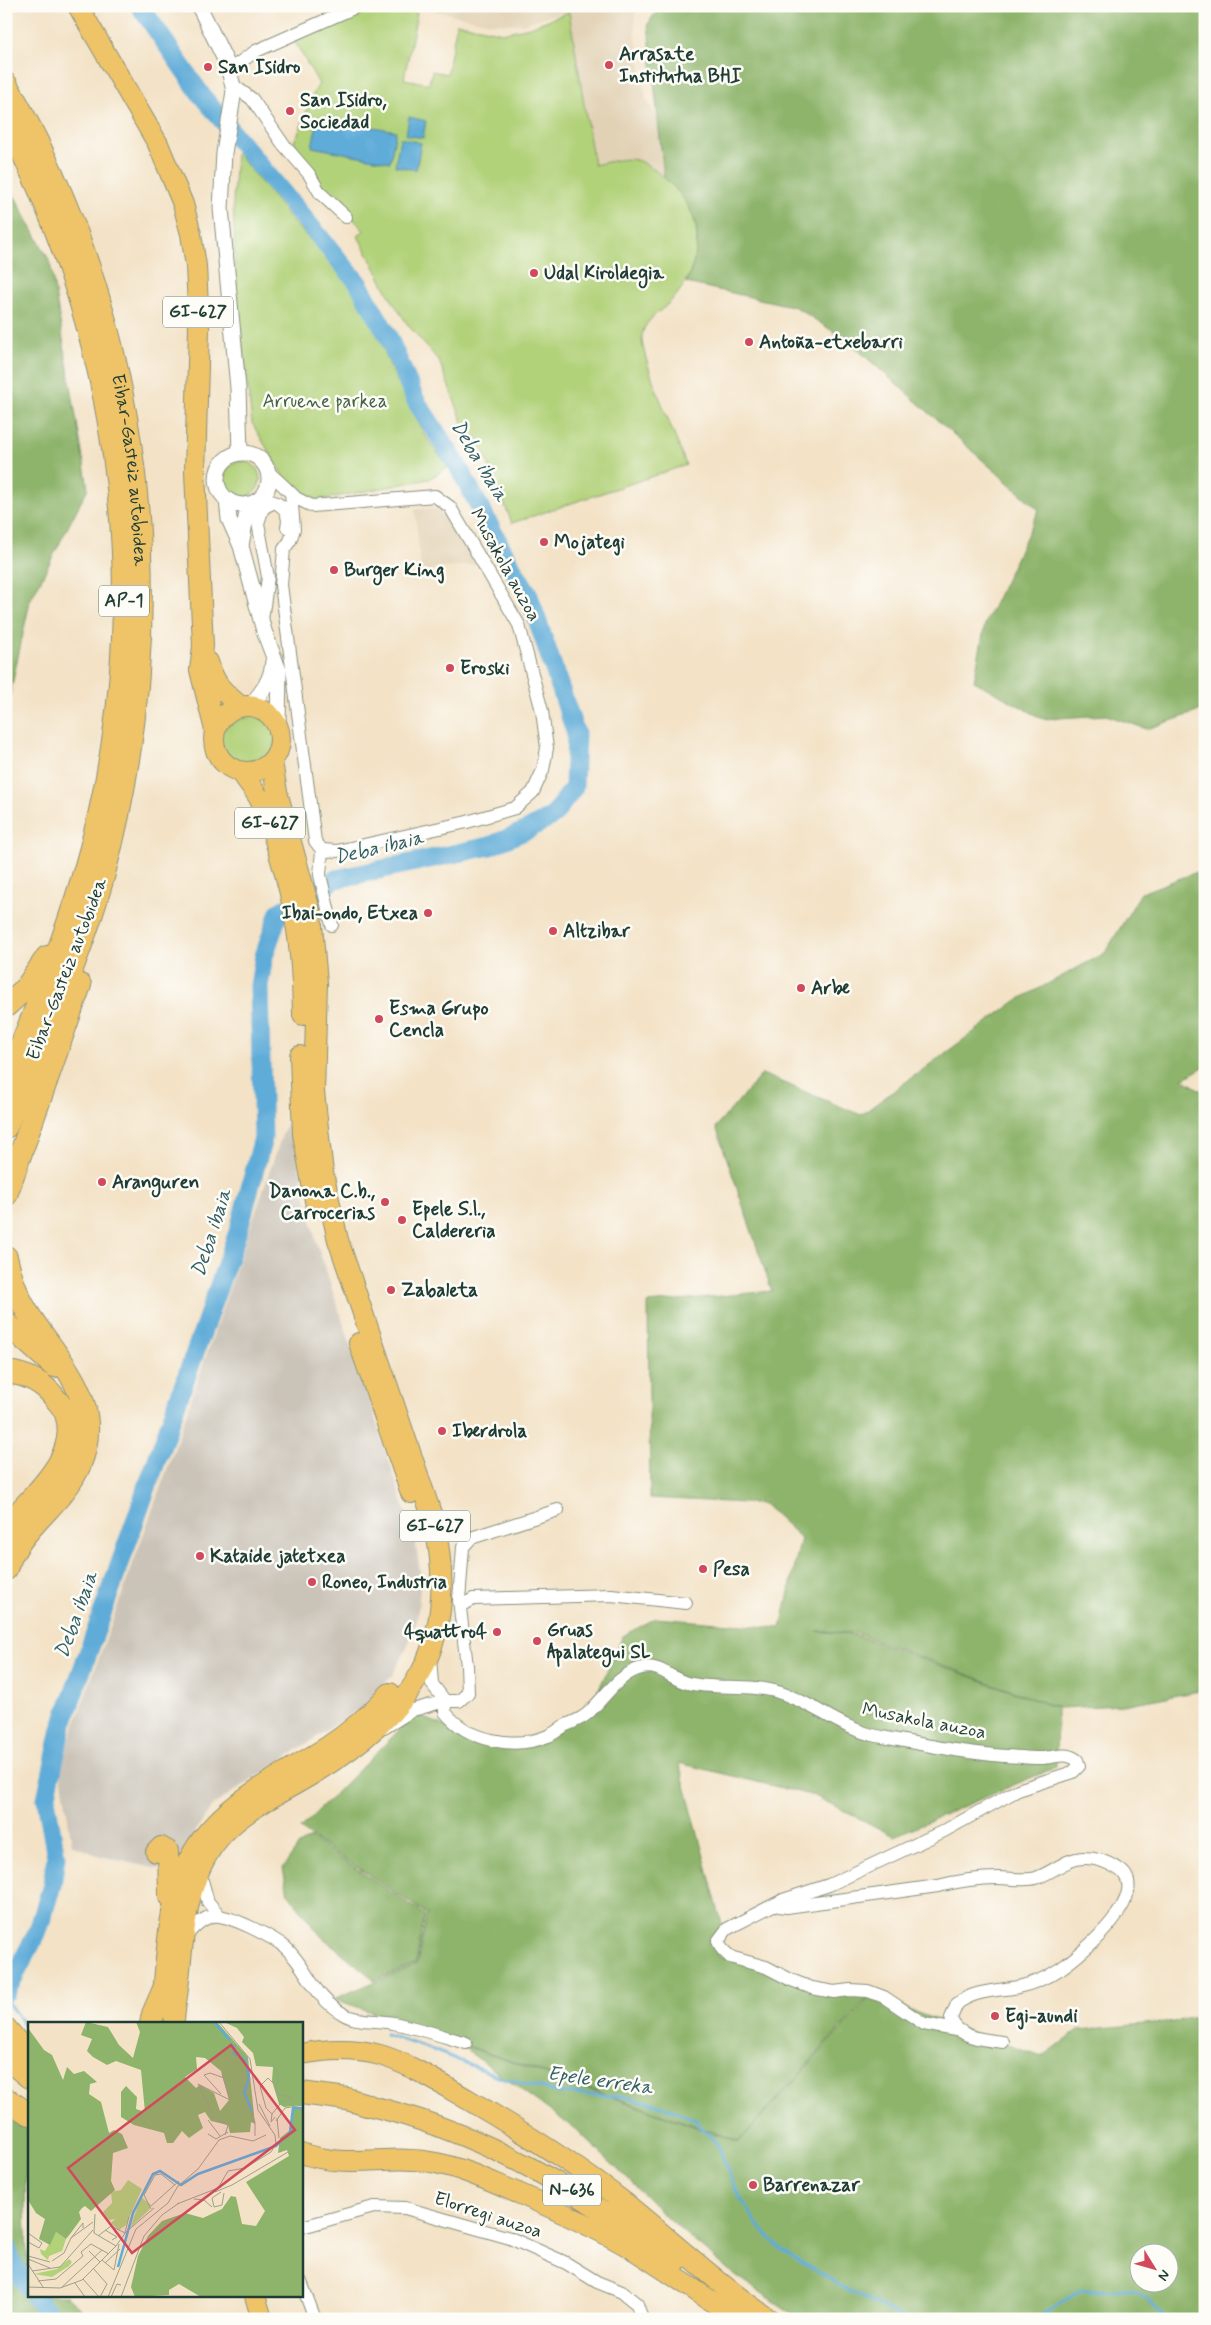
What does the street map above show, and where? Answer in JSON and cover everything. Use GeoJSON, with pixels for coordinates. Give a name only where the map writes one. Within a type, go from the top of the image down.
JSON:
{"type":"FeatureCollection","features":[{"type":"Feature","properties":{"kind":"highway","name":"Eibar-Gasteiz autobidea"},"geometry":{"type":"LineString","coordinates":[[6,84],[40,148],[72,220],[97,294],[119,378],[131,447],[139,527],[142,606],[140,662],[132,741],[120,808],[102,880],[70,972],[6,1126]]}},
{"type":"Feature","properties":{"kind":"highway","name":"Eibar-Gasteiz autobidea"},"geometry":{"type":"LineString","coordinates":[[6,120],[26,158],[56,228],[80,298],[102,382],[115,452],[122,527],[125,611],[115,735],[103,800],[83,874],[53,969],[6,1082]]}},
{"type":"Feature","properties":{"kind":"highway"},"geometry":{"type":"LineString","coordinates":[[6,1195],[77,993],[108,895],[132,785],[132,741]]}},
{"type":"Feature","properties":{"kind":"highway"},"geometry":{"type":"LineString","coordinates":[[6,1006],[26,988],[63,934]]}},
{"type":"Feature","properties":{"kind":"highway"},"geometry":{"type":"LineString","coordinates":[[6,1257],[16,1291],[35,1323],[70,1371],[73,1406],[68,1424],[68,1441],[62,1457],[46,1480],[6,1526]]}},
{"type":"Feature","properties":{"kind":"highway"},"geometry":{"type":"LineString","coordinates":[[6,1323],[60,1372],[73,1406],[88,1428],[86,1448],[80,1465],[58,1497],[17,1544],[6,1569]]}},
{"type":"Feature","properties":{"kind":"highway"},"geometry":{"type":"LineString","coordinates":[[6,1337],[43,1371],[57,1387],[64,1401],[73,1406]]}},
{"type":"Feature","properties":{"kind":"highway"},"geometry":{"type":"LineString","coordinates":[[6,1372],[35,1380],[73,1406]]}},
{"type":"Feature","properties":{"kind":"highway"},"geometry":{"type":"LineString","coordinates":[[151,2022],[153,2014],[164,1991]]}},
{"type":"Feature","properties":{"kind":"highway"},"geometry":{"type":"LineString","coordinates":[[6,2029],[28,2055]]}},
{"type":"Feature","properties":{"kind":"highway"},"geometry":{"type":"LineString","coordinates":[[6,2058],[28,2076]]}},
{"type":"Feature","properties":{"kind":"highway"},"geometry":{"type":"LineString","coordinates":[[6,2074],[28,2091]]}},
{"type":"Feature","properties":{"kind":"highway"},"geometry":{"type":"LineString","coordinates":[[302,2093],[347,2099],[367,2105]]}},
{"type":"Feature","properties":{"kind":"highway"},"geometry":{"type":"LineString","coordinates":[[6,2099],[28,2113]]}},
{"type":"Feature","properties":{"kind":"highway"},"geometry":{"type":"LineString","coordinates":[[302,2103],[367,2105]]}},
{"type":"Feature","properties":{"kind":"main road","name":"GI-627"},"geometry":{"type":"LineString","coordinates":[[78,6],[158,144],[184,204],[196,266],[198,319],[195,472],[203,646],[200,670],[215,730],[214,738],[218,755],[230,768],[241,772],[259,798],[303,876]]}},
{"type":"Feature","properties":{"kind":"main road","name":"GI-627"},"geometry":{"type":"LineString","coordinates":[[160,2022],[178,1887],[189,1859],[204,1835],[240,1799],[329,1746],[378,1706],[411,1665],[421,1640],[430,1590],[429,1564],[424,1538],[323,1238],[310,1179],[300,1093],[306,935],[303,876],[277,792],[272,762],[280,744],[278,724],[267,711],[246,705],[225,694],[214,681],[203,646]]}},
{"type":"Feature","properties":{"kind":"main road"},"geometry":{"type":"LineString","coordinates":[[215,730],[220,719],[229,710],[246,705]]}},
{"type":"Feature","properties":{"kind":"main road"},"geometry":{"type":"LineString","coordinates":[[241,772],[252,772],[272,762]]}},
{"type":"Feature","properties":{"kind":"main road","name":"GI-627"},"geometry":{"type":"LineString","coordinates":[[174,2022],[191,1894],[199,1871],[216,1842],[233,1824],[256,1807],[312,1774],[356,1743],[387,1716],[407,1695],[422,1672],[430,1654],[441,1617],[443,1587],[438,1538],[412,1454],[338,1240],[323,1173],[314,1092],[317,983],[306,935]]}},
{"type":"Feature","properties":{"kind":"main road"},"geometry":{"type":"LineString","coordinates":[[156,1852],[161,1847],[168,1851],[170,1870],[167,1962]]}},
{"type":"Feature","properties":{"kind":"main road"},"geometry":{"type":"LineString","coordinates":[[302,2054],[337,2050],[381,2056],[450,2089],[525,2133],[588,2176],[624,2203],[724,2286],[769,2319]]}},
{"type":"Feature","properties":{"kind":"main road","name":"N-636"},"geometry":{"type":"LineString","coordinates":[[367,2105],[413,2116],[457,2132],[531,2166],[602,2209],[753,2319]]}},
{"type":"Feature","properties":{"kind":"main road"},"geometry":{"type":"LineString","coordinates":[[302,2153],[321,2160],[335,2162],[401,2160],[434,2163],[473,2174],[564,2214],[633,2250],[738,2319]]}},
{"type":"Feature","properties":{"kind":"main road"},"geometry":{"type":"LineString","coordinates":[[257,2298],[262,2319]]}},
{"type":"Feature","properties":{"kind":"street"},"geometry":{"type":"LineString","coordinates":[[199,6],[229,70],[233,85],[232,109],[224,154],[221,208],[239,404],[240,453]]}},
{"type":"Feature","properties":{"kind":"street"},"geometry":{"type":"LineString","coordinates":[[229,70],[256,51],[358,6]]}},
{"type":"Feature","properties":{"kind":"street"},"geometry":{"type":"LineString","coordinates":[[233,85],[252,99],[283,144],[309,174],[320,193],[346,217]]}},
{"type":"Feature","properties":{"kind":"street"},"geometry":{"type":"LineString","coordinates":[[262,622],[268,577],[258,523],[263,508],[263,502],[268,487],[268,472],[260,459],[251,454],[240,453],[224,461],[217,476],[219,492],[227,500],[239,506],[263,502],[282,506],[287,513],[289,521],[282,543],[284,549],[281,585],[315,841],[322,850],[303,876],[331,921]]}},
{"type":"Feature","properties":{"kind":"street","name":"Musakola auzoa"},"geometry":{"type":"LineString","coordinates":[[268,472],[301,502],[316,507],[435,496],[450,507],[519,625],[542,711],[548,748],[543,770],[533,792],[515,808],[467,822],[337,851],[322,850]]}},
{"type":"Feature","properties":{"kind":"street"},"geometry":{"type":"LineString","coordinates":[[284,549],[290,541],[294,529],[291,493]]}},
{"type":"Feature","properties":{"kind":"street"},"geometry":{"type":"LineString","coordinates":[[227,500],[230,519],[241,546],[273,660],[279,671],[278,724]]}},
{"type":"Feature","properties":{"kind":"street"},"geometry":{"type":"LineString","coordinates":[[241,546],[246,517],[263,502]]}},
{"type":"Feature","properties":{"kind":"street"},"geometry":{"type":"LineString","coordinates":[[246,705],[268,683],[272,673],[273,660]]}},
{"type":"Feature","properties":{"kind":"street"},"geometry":{"type":"LineString","coordinates":[[356,1743],[412,1710],[445,1702],[459,1701],[468,1693],[459,1600],[463,1547],[471,1538],[558,1510]]}},
{"type":"Feature","properties":{"kind":"street"},"geometry":{"type":"LineString","coordinates":[[460,1607],[473,1599],[580,1594],[611,1595],[686,1603]]}},
{"type":"Feature","properties":{"kind":"street","name":"Musakola auzoa"},"geometry":{"type":"LineString","coordinates":[[430,1654],[432,1684],[445,1702],[444,1712],[451,1720],[484,1738],[519,1743],[549,1736],[582,1718],[626,1675],[639,1668],[652,1668],[663,1671],[687,1683],[768,1689],[782,1693],[804,1702],[841,1724],[877,1736],[913,1743],[1018,1757],[1042,1758],[1064,1754],[1074,1758],[1079,1762],[1073,1772],[1018,1790],[906,1849],[829,1884],[783,1900],[727,1928],[718,1941],[722,1949],[730,1957],[766,1967],[790,1980],[812,1988],[834,1992],[868,1991],[884,1997],[924,2024],[1003,2042]]}},
{"type":"Feature","properties":{"kind":"street","name":"Musakola auzoa"},"geometry":{"type":"LineString","coordinates":[[774,1906],[787,1907],[938,1886],[969,1879],[1036,1878],[1083,1857],[1100,1860],[1123,1871],[1128,1879],[1129,1892],[1120,1910],[1095,1939],[1076,1957],[1040,1979],[1020,1986],[978,1993],[963,1999],[957,2004],[951,2018],[952,2024],[961,2032]]}},
{"type":"Feature","properties":{"kind":"street"},"geometry":{"type":"LineString","coordinates":[[199,1871],[208,1902],[220,1915],[276,1941],[296,1959],[307,1979],[325,2001],[346,2016],[399,2024],[466,2044]]}},
{"type":"Feature","properties":{"kind":"street"},"geometry":{"type":"LineString","coordinates":[[183,1945],[186,1936],[205,1918],[220,1915]]}},
{"type":"Feature","properties":{"kind":"street","name":"Elorregi auzoa"},"geometry":{"type":"LineString","coordinates":[[302,2226],[374,2207],[405,2208],[510,2238],[566,2263],[597,2282],[622,2292],[637,2304],[642,2319]]}},
{"type":"Feature","properties":{"kind":"street"},"geometry":{"type":"LineString","coordinates":[[302,2285],[315,2319]]}},
{"type":"Feature","properties":{"kind":"shaded area","name":"Arrasate Institutua BHI"},"geometry":{"type":"Polygon","coordinates":[[[436,6],[640,6],[635,14],[635,31],[646,99],[663,127],[664,177],[636,160],[623,160],[594,165],[569,12],[546,16],[524,24],[490,23],[435,11],[436,6]]]}},
{"type":"Feature","properties":{"kind":"shaded area"},"geometry":{"type":"Polygon","coordinates":[[[415,509],[444,509],[475,564],[421,571],[415,509]]]}},
{"type":"Feature","properties":{"kind":"shaded area"},"geometry":{"type":"Polygon","coordinates":[[[286,1124],[291,1129],[315,1238],[415,1539],[421,1578],[417,1620],[406,1650],[392,1676],[367,1704],[213,1805],[192,1837],[175,1873],[100,1856],[72,1845],[60,1766],[169,1464],[286,1124]]]}},
{"type":"Feature","properties":{"kind":"green space","name":"Udal Kiroldegia"},"geometry":{"type":"Polygon","coordinates":[[[368,6],[393,6],[417,13],[404,79],[429,84],[432,71],[447,74],[457,23],[502,33],[530,27],[569,12],[594,165],[626,159],[646,164],[673,186],[684,198],[696,227],[695,257],[683,285],[674,298],[651,319],[642,335],[646,360],[652,378],[686,465],[512,523],[477,436],[469,438],[439,361],[408,325],[393,302],[358,236],[364,231],[345,209],[323,191],[314,169],[302,158],[294,141],[319,84],[294,40],[368,6]]]}},
{"type":"Feature","properties":{"kind":"green space"},"geometry":{"type":"Polygon","coordinates":[[[660,6],[1205,6],[1205,707],[1197,712],[1147,729],[1106,715],[1043,719],[974,681],[985,624],[1039,510],[849,342],[796,307],[686,283],[696,252],[696,226],[685,202],[664,177],[648,24],[660,6]]]}},
{"type":"Feature","properties":{"kind":"green space","name":"Arruene parkea"},"geometry":{"type":"Polygon","coordinates":[[[236,152],[296,225],[354,286],[376,329],[391,368],[426,437],[448,467],[429,479],[309,502],[288,484],[252,423],[236,287],[233,200],[236,152]]]}},
{"type":"Feature","properties":{"kind":"green space"},"geometry":{"type":"Polygon","coordinates":[[[6,180],[50,262],[88,488],[30,601],[6,713],[6,180]]]}},
{"type":"Feature","properties":{"kind":"green space"},"geometry":{"type":"Polygon","coordinates":[[[242,461],[249,462],[255,466],[259,472],[259,486],[255,492],[249,496],[242,497],[235,496],[229,492],[225,486],[224,479],[225,472],[229,466],[235,462],[242,461]]]}},
{"type":"Feature","properties":{"kind":"green space"},"geometry":{"type":"Polygon","coordinates":[[[247,709],[263,714],[271,722],[276,738],[271,754],[263,762],[247,767],[231,762],[223,754],[218,738],[223,722],[231,714],[247,709]]]}},
{"type":"Feature","properties":{"kind":"green space"},"geometry":{"type":"Polygon","coordinates":[[[1205,869],[1205,1066],[1183,1079],[1205,1093],[1205,1690],[1123,1705],[1058,1708],[856,1633],[817,1631],[856,1635],[1057,1708],[1056,1767],[894,1836],[815,1796],[679,1763],[723,1928],[717,1955],[868,1997],[739,2141],[334,1999],[417,1964],[427,1914],[300,1829],[415,1714],[506,1751],[590,1709],[623,1636],[656,1618],[781,1628],[801,1538],[764,1504],[650,1498],[648,1303],[772,1291],[716,1127],[762,1074],[861,1115],[1016,1001],[1105,953],[1141,893],[1205,869]]]}},
{"type":"Feature","properties":{"kind":"green space"},"geometry":{"type":"Polygon","coordinates":[[[311,1838],[425,1915],[416,1963],[375,1980],[321,1936],[288,1893],[283,1868],[299,1845],[311,1838]]]}},
{"type":"Feature","properties":{"kind":"green space"},"geometry":{"type":"Polygon","coordinates":[[[869,1996],[1042,2057],[1079,2030],[1177,2021],[1205,2015],[1205,2319],[801,2319],[736,2276],[676,2226],[579,2132],[457,2043],[739,2142],[869,1996]]]}},
{"type":"Feature","properties":{"kind":"green space"},"geometry":{"type":"Polygon","coordinates":[[[6,2111],[27,2129],[25,2211],[28,2298],[69,2298],[92,2319],[6,2319],[6,2111]]]}},
{"type":"Feature","properties":{"kind":"water"},"geometry":{"type":"Polygon","coordinates":[[[318,117],[396,131],[390,162],[312,147],[318,117]]]}},
{"type":"Feature","properties":{"kind":"water"},"geometry":{"type":"Polygon","coordinates":[[[409,117],[426,121],[423,138],[406,135],[409,117]]]}},
{"type":"Feature","properties":{"kind":"water"},"geometry":{"type":"Polygon","coordinates":[[[400,138],[421,143],[416,170],[395,166],[400,138]]]}},
{"type":"Feature","properties":{"kind":"waterway","name":"Deba ibaia"},"geometry":{"type":"LineString","coordinates":[[6,1992],[38,1931],[52,1885],[56,1857],[46,1799],[61,1729],[239,1229],[263,1138],[259,986],[264,956],[279,912],[336,879],[490,846],[529,829],[554,815],[574,787],[576,734],[528,593],[510,564],[458,466],[416,401],[388,336],[358,283],[202,96],[140,6]]}},
{"type":"Feature","properties":{"kind":"waterway","name":"Epele erreka"},"geometry":{"type":"LineString","coordinates":[[6,2000],[28,2031]]}},
{"type":"Feature","properties":{"kind":"waterway","name":"Epele erreka"},"geometry":{"type":"LineString","coordinates":[[385,2034],[433,2050],[506,2079],[560,2093],[625,2097],[660,2105],[694,2119],[718,2145],[734,2187],[756,2222],[781,2250],[846,2289],[908,2319]]}},
{"type":"Feature","properties":{"kind":"waterway","name":"Deba ibaia"},"geometry":{"type":"LineString","coordinates":[[6,2243],[10,2259],[28,2287]]}},
{"type":"Feature","properties":{"kind":"waterway","name":"Epele erreka"},"geometry":{"type":"LineString","coordinates":[[1035,2319],[1080,2291],[1115,2289],[1133,2291],[1146,2298],[1166,2319]]}},
{"type":"Feature","properties":{"kind":"waterway","name":"Deba ibaia"},"geometry":{"type":"LineString","coordinates":[[36,2298],[54,2319]]}},
{"type":"Feature","properties":{"kind":"place","name":"Arrasate Institutua BHI"},"geometry":{"type":"Point","coordinates":[609,65]}},
{"type":"Feature","properties":{"kind":"place","name":"San Isidro"},"geometry":{"type":"Point","coordinates":[208,67]}},
{"type":"Feature","properties":{"kind":"place","name":"San Isidro, Sociedad"},"geometry":{"type":"Point","coordinates":[290,111]}},
{"type":"Feature","properties":{"kind":"place","name":"Udal Kiroldegia"},"geometry":{"type":"Point","coordinates":[534,273]}},
{"type":"Feature","properties":{"kind":"place","name":"Antoña-etxebarri"},"geometry":{"type":"Point","coordinates":[749,342]}},
{"type":"Feature","properties":{"kind":"place","name":"Mojategi"},"geometry":{"type":"Point","coordinates":[544,542]}},
{"type":"Feature","properties":{"kind":"place","name":"Burger King"},"geometry":{"type":"Point","coordinates":[334,570]}},
{"type":"Feature","properties":{"kind":"place","name":"Eroski"},"geometry":{"type":"Point","coordinates":[450,668]}},
{"type":"Feature","properties":{"kind":"place","name":"Ibai-ondo, Etxea"},"geometry":{"type":"Point","coordinates":[428,913]}},
{"type":"Feature","properties":{"kind":"place","name":"Altzibar"},"geometry":{"type":"Point","coordinates":[553,931]}},
{"type":"Feature","properties":{"kind":"place","name":"Arbe"},"geometry":{"type":"Point","coordinates":[801,988]}},
{"type":"Feature","properties":{"kind":"place","name":"Esma Grupo Cencla"},"geometry":{"type":"Point","coordinates":[379,1019]}},
{"type":"Feature","properties":{"kind":"place","name":"Aranguren"},"geometry":{"type":"Point","coordinates":[102,1182]}},
{"type":"Feature","properties":{"kind":"place","name":"Danona C.b., Carrocerias"},"geometry":{"type":"Point","coordinates":[385,1202]}},
{"type":"Feature","properties":{"kind":"place","name":"Epele S.l., Caldereria"},"geometry":{"type":"Point","coordinates":[402,1220]}},
{"type":"Feature","properties":{"kind":"place","name":"Zabaleta"},"geometry":{"type":"Point","coordinates":[391,1290]}},
{"type":"Feature","properties":{"kind":"place","name":"Iberdrola"},"geometry":{"type":"Point","coordinates":[442,1431]}},
{"type":"Feature","properties":{"kind":"place","name":"Kataide jatetxea"},"geometry":{"type":"Point","coordinates":[200,1556]}},
{"type":"Feature","properties":{"kind":"place","name":"Pesa"},"geometry":{"type":"Point","coordinates":[703,1569]}},
{"type":"Feature","properties":{"kind":"place","name":"Roneo, Industria"},"geometry":{"type":"Point","coordinates":[312,1582]}},
{"type":"Feature","properties":{"kind":"place","name":"4quattro4"},"geometry":{"type":"Point","coordinates":[497,1632]}},
{"type":"Feature","properties":{"kind":"place","name":"Gruas Apalategui SL"},"geometry":{"type":"Point","coordinates":[537,1641]}},
{"type":"Feature","properties":{"kind":"place","name":"Egi-aundi"},"geometry":{"type":"Point","coordinates":[995,2016]}},
{"type":"Feature","properties":{"kind":"place","name":"Barrenazar"},"geometry":{"type":"Point","coordinates":[753,2185]}}]}
